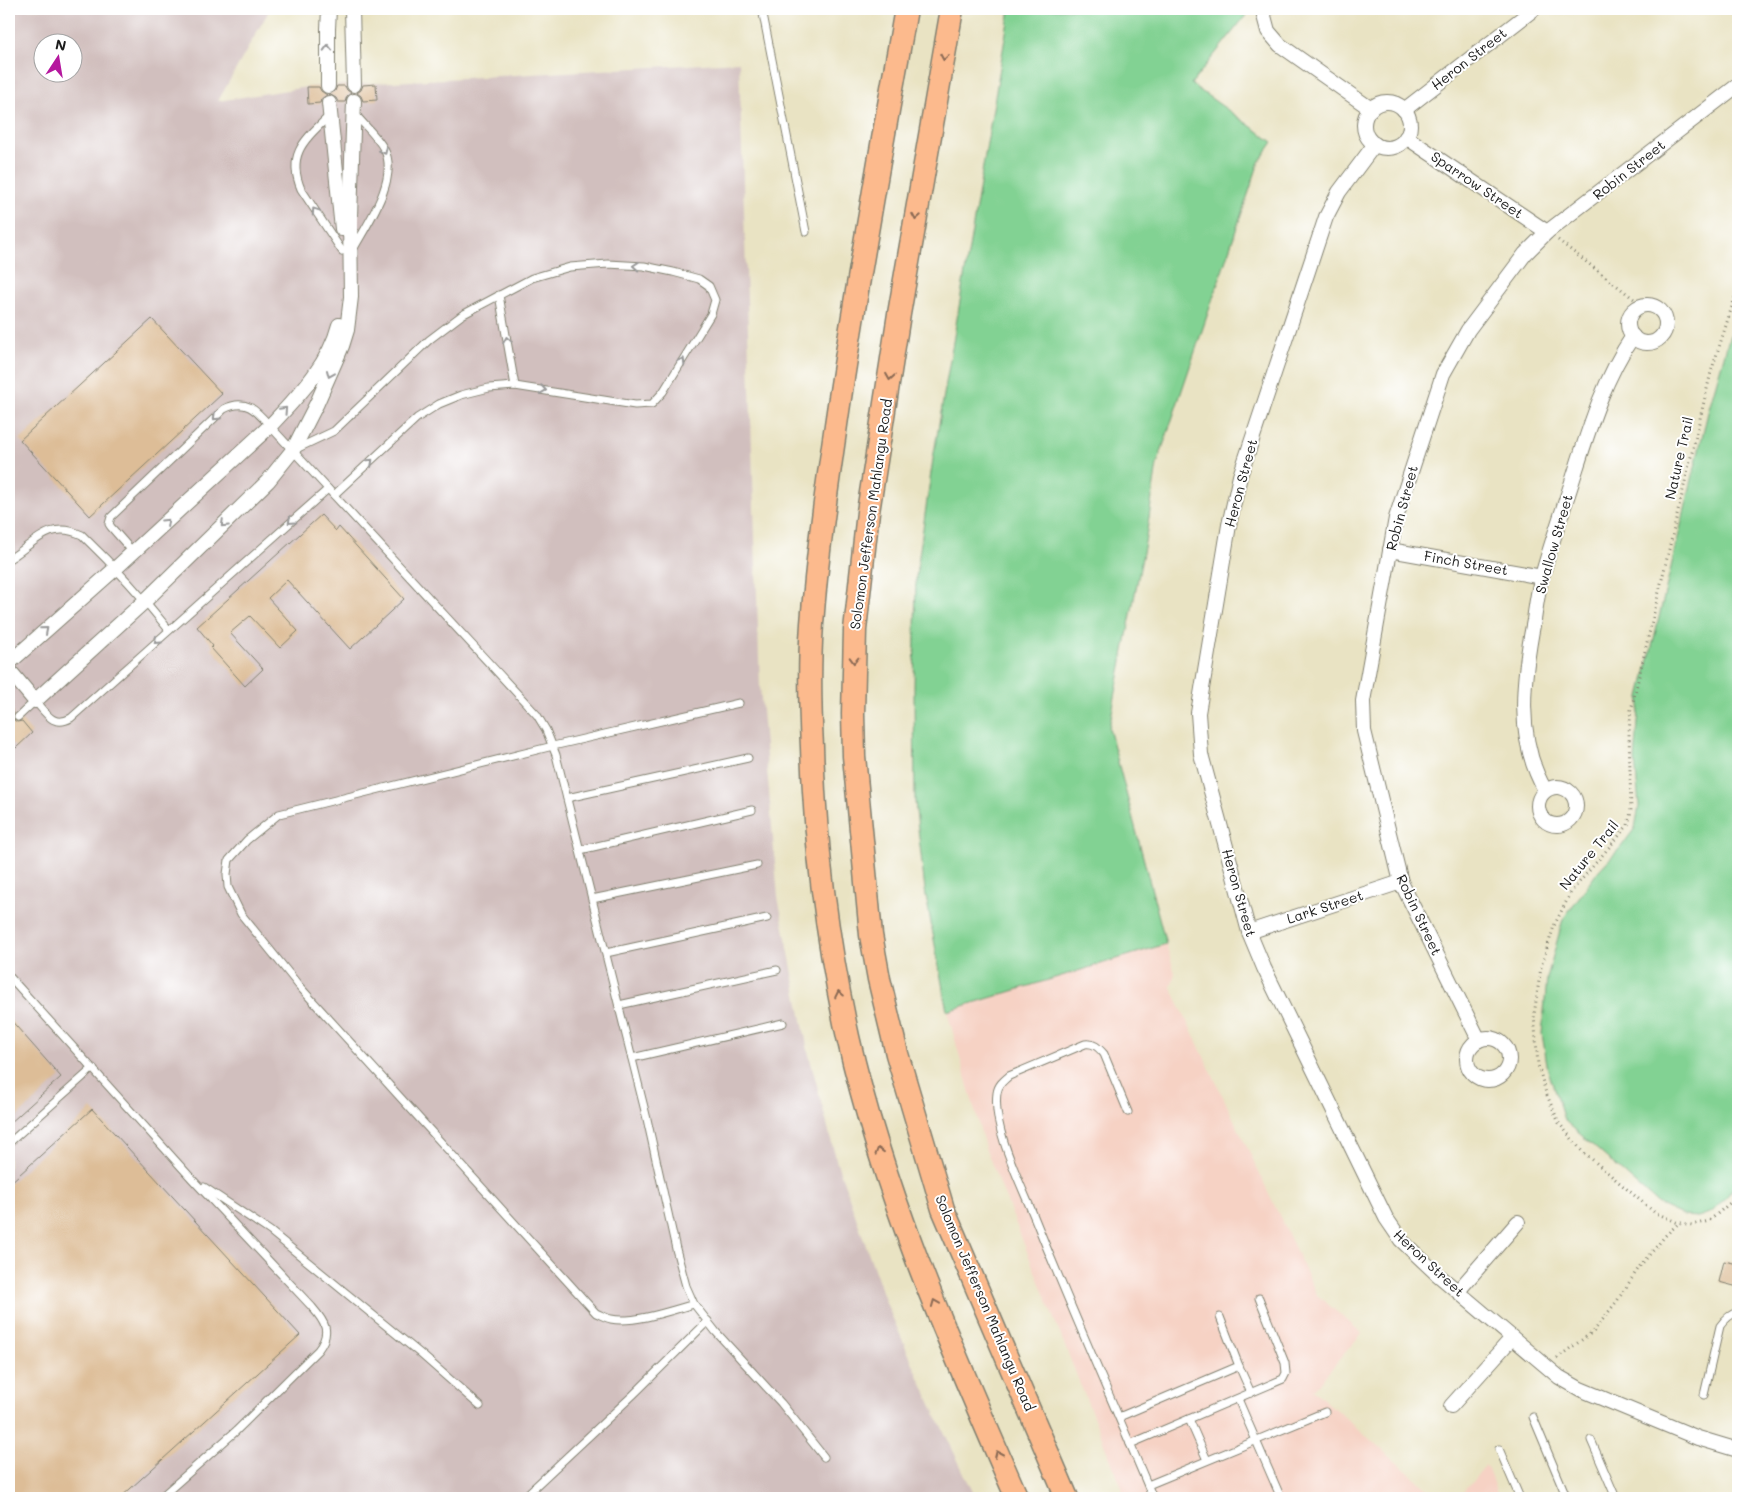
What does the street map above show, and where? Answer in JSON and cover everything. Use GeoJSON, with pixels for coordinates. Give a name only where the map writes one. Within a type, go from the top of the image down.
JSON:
{"type":"FeatureCollection","features":[{"type":"Feature","properties":{"kind":"main road"},"geometry":{"type":"LineString","coordinates":[[906,9],[854,302],[822,525],[812,627],[811,715],[814,810],[823,892],[836,975],[849,1039],[875,1141],[889,1184],[972,1396],[1017,1498]]}},
{"type":"Feature","properties":{"kind":"main road","name":"Solomon Jefferson Mahlangu Road"},"geometry":{"type":"LineString","coordinates":[[952,9],[868,512],[855,630],[854,756],[871,935],[897,1054],[943,1208],[1067,1498]]}},
{"type":"Feature","properties":{"kind":"street"},"geometry":{"type":"LineString","coordinates":[[328,86],[329,9]]}},
{"type":"Feature","properties":{"kind":"street"},"geometry":{"type":"LineString","coordinates":[[352,9],[354,85]]}},
{"type":"Feature","properties":{"kind":"street"},"geometry":{"type":"LineString","coordinates":[[1265,9],[1264,16],[1268,31],[1280,45],[1371,109]]}},
{"type":"Feature","properties":{"kind":"street","name":"Heron Street"},"geometry":{"type":"LineString","coordinates":[[1404,110],[1534,9]]}},
{"type":"Feature","properties":{"kind":"street","name":"Robin Street"},"geometry":{"type":"LineString","coordinates":[[1479,1040],[1401,882],[1364,731],[1363,701],[1396,518],[1443,374],[1468,330],[1525,254],[1548,232],[1738,85]]}},
{"type":"Feature","properties":{"kind":"street"},"geometry":{"type":"LineString","coordinates":[[1384,103],[1392,103],[1404,110],[1410,123],[1406,137],[1396,146],[1388,148],[1375,144],[1368,139],[1364,123],[1366,115],[1371,109],[1384,103]]}},
{"type":"Feature","properties":{"kind":"street"},"geometry":{"type":"LineString","coordinates":[[9,662],[116,568],[270,426],[294,400],[322,363],[336,334],[342,304],[350,217],[354,107]]}},
{"type":"Feature","properties":{"kind":"street"},"geometry":{"type":"LineString","coordinates":[[9,670],[35,701],[146,600],[268,481],[293,450],[317,404],[342,346],[347,330],[351,297],[330,109]]}},
{"type":"Feature","properties":{"kind":"street","name":"Sparrow Street"},"geometry":{"type":"LineString","coordinates":[[1406,137],[1548,232]]}},
{"type":"Feature","properties":{"kind":"street","name":"Heron Street"},"geometry":{"type":"LineString","coordinates":[[1375,144],[1339,192],[1326,217],[1240,476],[1229,526],[1198,714],[1201,754],[1250,932],[1264,968],[1390,1225],[1401,1240],[1548,1370],[1573,1386],[1698,1438],[1738,1450]]}},
{"type":"Feature","properties":{"kind":"street"},"geometry":{"type":"LineString","coordinates":[[1648,305],[1660,310],[1666,320],[1661,337],[1651,342],[1639,341],[1633,336],[1628,326],[1631,313],[1643,306],[1648,305]]}},
{"type":"Feature","properties":{"kind":"street","name":"Swallow Street"},"geometry":{"type":"LineString","coordinates":[[1545,790],[1537,774],[1526,740],[1524,700],[1528,649],[1542,577],[1580,460],[1611,371],[1633,336]]}},
{"type":"Feature","properties":{"kind":"street","name":"Finch Street"},"geometry":{"type":"LineString","coordinates":[[1390,550],[1542,577]]}},
{"type":"Feature","properties":{"kind":"street","name":"Lark Street"},"geometry":{"type":"LineString","coordinates":[[1250,932],[1401,882]]}},
{"type":"Feature","properties":{"kind":"street"},"geometry":{"type":"LineString","coordinates":[[1458,1291],[1518,1222]]}},
{"type":"Feature","properties":{"kind":"street"},"geometry":{"type":"LineString","coordinates":[[1451,1406],[1512,1338]]}},
{"type":"Feature","properties":{"kind":"lane"},"geometry":{"type":"LineString","coordinates":[[762,9],[806,232]]}},
{"type":"Feature","properties":{"kind":"lane"},"geometry":{"type":"LineString","coordinates":[[330,109],[300,146],[297,155],[296,174],[301,190],[347,252],[379,201],[388,173],[389,162],[379,141],[354,107]]}},
{"type":"Feature","properties":{"kind":"lane"},"geometry":{"type":"LineString","coordinates":[[293,450],[334,432],[429,340],[462,316],[532,278],[570,267],[608,264],[644,266],[698,279],[709,286],[715,300],[711,314],[663,392],[652,404],[635,405],[515,386],[488,388],[461,395],[439,404],[417,418],[334,496]]}},
{"type":"Feature","properties":{"kind":"lane"},"geometry":{"type":"LineString","coordinates":[[499,295],[515,386]]}},
{"type":"Feature","properties":{"kind":"lane"},"geometry":{"type":"LineString","coordinates":[[133,552],[109,524],[111,517],[224,409],[232,405],[250,406],[293,450],[537,715],[553,746],[567,798],[647,1119],[686,1286],[694,1304],[781,1403],[824,1457]]}},
{"type":"Feature","properties":{"kind":"lane"},"geometry":{"type":"LineString","coordinates":[[18,717],[35,701],[52,719],[59,722],[71,718],[328,489]]}},
{"type":"Feature","properties":{"kind":"lane"},"geometry":{"type":"LineString","coordinates":[[9,559],[46,532],[69,530],[82,535],[146,600],[169,630]]}},
{"type":"Feature","properties":{"kind":"lane"},"geometry":{"type":"LineString","coordinates":[[694,1304],[632,1319],[612,1320],[596,1313],[300,987],[241,914],[228,887],[226,874],[229,860],[247,840],[279,814],[553,746],[739,703]]}},
{"type":"Feature","properties":{"kind":"lane"},"geometry":{"type":"LineString","coordinates":[[567,798],[748,758]]}},
{"type":"Feature","properties":{"kind":"lane"},"geometry":{"type":"LineString","coordinates":[[580,850],[752,810]]}},
{"type":"Feature","properties":{"kind":"lane"},"geometry":{"type":"LineString","coordinates":[[592,900],[757,865]]}},
{"type":"Feature","properties":{"kind":"lane"},"geometry":{"type":"LineString","coordinates":[[606,953],[767,918]]}},
{"type":"Feature","properties":{"kind":"lane"},"geometry":{"type":"LineString","coordinates":[[619,1005],[777,970]]}},
{"type":"Feature","properties":{"kind":"lane"},"geometry":{"type":"LineString","coordinates":[[9,976],[193,1180],[322,1318],[325,1328],[323,1343],[318,1350],[236,1431],[160,1498]]}},
{"type":"Feature","properties":{"kind":"lane"},"geometry":{"type":"LineString","coordinates":[[632,1058],[783,1023]]}},
{"type":"Feature","properties":{"kind":"lane"},"geometry":{"type":"LineString","coordinates":[[1128,1112],[1104,1054],[1091,1043],[1009,1076],[1001,1082],[997,1092],[998,1117],[1005,1146],[1063,1289],[1154,1498]]}},
{"type":"Feature","properties":{"kind":"lane"},"geometry":{"type":"LineString","coordinates":[[9,1144],[93,1068]]}},
{"type":"Feature","properties":{"kind":"lane"},"geometry":{"type":"LineString","coordinates":[[193,1180],[270,1231],[422,1355],[480,1406]]}},
{"type":"Feature","properties":{"kind":"lane"},"geometry":{"type":"LineString","coordinates":[[1130,1444],[1283,1378],[1286,1373],[1285,1363],[1259,1298]]}},
{"type":"Feature","properties":{"kind":"lane"},"geometry":{"type":"LineString","coordinates":[[1704,1395],[1720,1326],[1725,1318],[1732,1313],[1738,1312]]}},
{"type":"Feature","properties":{"kind":"lane"},"geometry":{"type":"LineString","coordinates":[[1220,1317],[1251,1393]]}},
{"type":"Feature","properties":{"kind":"lane"},"geometry":{"type":"LineString","coordinates":[[523,1498],[633,1395],[708,1321]]}},
{"type":"Feature","properties":{"kind":"lane"},"geometry":{"type":"LineString","coordinates":[[1118,1417],[1239,1366]]}},
{"type":"Feature","properties":{"kind":"lane"},"geometry":{"type":"LineString","coordinates":[[1238,1399],[1281,1498]]}},
{"type":"Feature","properties":{"kind":"lane"},"geometry":{"type":"LineString","coordinates":[[1148,1485],[1325,1412]]}},
{"type":"Feature","properties":{"kind":"lane"},"geometry":{"type":"LineString","coordinates":[[1533,1417],[1567,1498]]}},
{"type":"Feature","properties":{"kind":"lane"},"geometry":{"type":"LineString","coordinates":[[1189,1419],[1207,1460]]}},
{"type":"Feature","properties":{"kind":"lane"},"geometry":{"type":"LineString","coordinates":[[1590,1440],[1616,1498]]}},
{"type":"Feature","properties":{"kind":"lane"},"geometry":{"type":"LineString","coordinates":[[1499,1448],[1520,1498]]}},
{"type":"Feature","properties":{"kind":"path"},"geometry":{"type":"LineString","coordinates":[[1548,232],[1643,306]]}},
{"type":"Feature","properties":{"kind":"path","name":"Nature Trail"},"geometry":{"type":"LineString","coordinates":[[1738,288],[1711,372],[1631,710],[1629,732],[1631,812],[1628,824],[1571,892],[1554,926],[1541,967],[1534,1015],[1538,1065],[1546,1093],[1559,1123],[1581,1150],[1654,1212],[1680,1223],[1692,1225],[1709,1221],[1738,1196]]}},
{"type":"Feature","properties":{"kind":"path"},"geometry":{"type":"LineString","coordinates":[[1555,1359],[1594,1331],[1640,1266],[1666,1235],[1680,1223]]}},
{"type":"Feature","properties":{"kind":"shaded area"},"geometry":{"type":"Polygon","coordinates":[[[9,9],[270,9],[218,101],[307,87],[739,62],[760,687],[778,897],[808,1051],[837,1163],[886,1303],[934,1411],[976,1498],[9,1498],[9,9]]]}},
{"type":"Feature","properties":{"kind":"shaded area"},"geometry":{"type":"Polygon","coordinates":[[[1166,944],[1175,973],[1171,987],[1317,1295],[1362,1333],[1313,1390],[1438,1498],[1126,1498],[985,1147],[947,1011],[1166,944]]]}},
{"type":"Feature","properties":{"kind":"shaded area"},"geometry":{"type":"Polygon","coordinates":[[[1486,1465],[1499,1498],[1458,1498],[1486,1465]]]}},
{"type":"Feature","properties":{"kind":"green space"},"geometry":{"type":"Polygon","coordinates":[[[1010,9],[1251,9],[1191,84],[1273,142],[1259,162],[1157,464],[1146,537],[1109,728],[1166,944],[947,1011],[925,890],[915,802],[916,577],[933,459],[1010,9]]]}},
{"type":"Feature","properties":{"kind":"green space"},"geometry":{"type":"Polygon","coordinates":[[[1738,307],[1738,1184],[1712,1212],[1698,1217],[1684,1216],[1660,1205],[1564,1120],[1548,1070],[1542,1034],[1547,978],[1563,919],[1599,870],[1621,847],[1635,828],[1639,806],[1635,760],[1640,697],[1709,408],[1738,307]]]}},
{"type":"Feature","properties":{"kind":"building"},"geometry":{"type":"Polygon","coordinates":[[[376,84],[377,100],[363,101],[357,93],[363,85],[376,84]]]}},
{"type":"Feature","properties":{"kind":"building"},"geometry":{"type":"Polygon","coordinates":[[[337,86],[345,86],[351,93],[347,96],[345,102],[338,102],[336,98],[329,94],[335,91],[337,86]]]}},
{"type":"Feature","properties":{"kind":"building"},"geometry":{"type":"Polygon","coordinates":[[[307,87],[319,87],[327,95],[321,99],[320,103],[308,104],[307,87]]]}},
{"type":"Feature","properties":{"kind":"building"},"geometry":{"type":"Polygon","coordinates":[[[152,319],[222,394],[90,516],[20,440],[152,319]]]}},
{"type":"Feature","properties":{"kind":"building"},"geometry":{"type":"Polygon","coordinates":[[[321,515],[336,531],[339,527],[404,599],[350,649],[287,580],[268,598],[298,631],[280,648],[250,616],[230,633],[263,669],[245,686],[211,648],[213,646],[197,627],[321,515]]]}},
{"type":"Feature","properties":{"kind":"building"},"geometry":{"type":"Polygon","coordinates":[[[9,707],[14,713],[14,720],[17,722],[22,721],[32,733],[16,748],[9,740],[9,707]]]}},
{"type":"Feature","properties":{"kind":"building"},"geometry":{"type":"Polygon","coordinates":[[[9,1018],[61,1077],[9,1124],[9,1018]]]}},
{"type":"Feature","properties":{"kind":"building"},"geometry":{"type":"Polygon","coordinates":[[[92,1109],[300,1335],[120,1498],[9,1498],[9,1184],[92,1109]]]}},
{"type":"Feature","properties":{"kind":"building"},"geometry":{"type":"Polygon","coordinates":[[[1724,1261],[1738,1264],[1738,1287],[1719,1282],[1724,1261]]]}}]}
